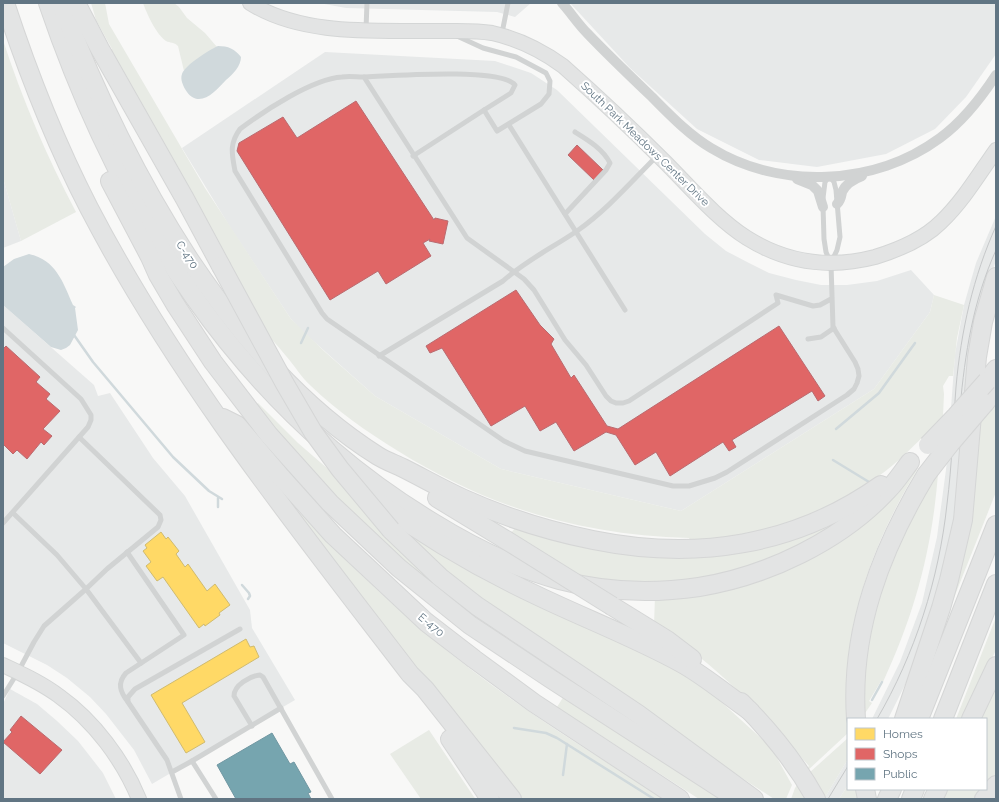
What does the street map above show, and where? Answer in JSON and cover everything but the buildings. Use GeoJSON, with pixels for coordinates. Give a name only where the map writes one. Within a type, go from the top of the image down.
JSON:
{"type":"FeatureCollection","features":[{"type":"Feature","properties":{"kind":"highway"},"geometry":{"type":"LineString","coordinates":[[5,3],[24,59],[48,120],[88,207],[131,284],[172,350],[215,414],[289,516],[410,674],[425,688],[512,799]]}},
{"type":"Feature","properties":{"kind":"highway"},"geometry":{"type":"LineString","coordinates":[[40,3],[44,27],[73,100],[111,184],[158,275],[213,362],[250,411],[307,479],[377,549],[427,591],[491,640],[737,799]]}},
{"type":"Feature","properties":{"kind":"highway"},"geometry":{"type":"LineString","coordinates":[[48,3],[63,44],[102,137],[133,198],[172,265],[191,294],[228,344],[276,398],[338,455],[392,496],[423,517],[472,546],[496,558],[532,572],[559,580],[596,588],[648,591],[706,586],[744,577],[768,569],[822,542],[854,520],[881,497],[896,482],[910,462]]}},
{"type":"Feature","properties":{"kind":"highway","name":"C-470"},"geometry":{"type":"LineString","coordinates":[[61,3],[87,68],[123,146],[163,217],[206,284],[239,329],[272,367],[326,417],[380,457]]}},
{"type":"Feature","properties":{"kind":"highway"},"geometry":{"type":"LineString","coordinates":[[76,3],[100,49],[185,199],[285,384],[306,420],[340,469],[357,490],[402,541],[440,577],[476,606],[655,726],[754,799]]}},
{"type":"Feature","properties":{"kind":"highway"},"geometry":{"type":"LineString","coordinates":[[150,257],[164,273],[203,331],[251,388],[299,437],[358,487],[404,520],[455,553],[531,593],[674,660],[703,677],[750,711]]}},
{"type":"Feature","properties":{"kind":"highway"},"geometry":{"type":"LineString","coordinates":[[904,718],[950,580],[963,520],[977,357],[983,322],[996,277]]}},
{"type":"Feature","properties":{"kind":"highway"},"geometry":{"type":"LineString","coordinates":[[380,457],[461,498],[522,522],[568,535],[639,548],[680,550],[708,549],[771,538],[808,525],[839,511],[865,496],[910,462],[956,416],[991,385]]}},
{"type":"Feature","properties":{"kind":"highway"},"geometry":{"type":"LineString","coordinates":[[856,718],[857,668],[863,622],[873,585],[885,554],[908,504],[926,475],[950,444],[991,385]]}},
{"type":"Feature","properties":{"kind":"highway","name":"E-470"},"geometry":{"type":"LineString","coordinates":[[215,414],[236,424],[277,473],[333,535],[432,626],[534,703],[680,799]]}},
{"type":"Feature","properties":{"kind":"highway"},"geometry":{"type":"LineString","coordinates":[[380,457],[393,470],[681,650],[716,679],[750,711],[780,745],[816,799]]}},
{"type":"Feature","properties":{"kind":"highway"},"geometry":{"type":"LineString","coordinates":[[919,718],[996,525]]}},
{"type":"Feature","properties":{"kind":"highway"},"geometry":{"type":"LineString","coordinates":[[943,718],[996,584]]}},
{"type":"Feature","properties":{"kind":"highway"},"geometry":{"type":"LineString","coordinates":[[971,718],[996,666]]}},
{"type":"Feature","properties":{"kind":"highway"},"geometry":{"type":"LineString","coordinates":[[410,674],[418,691],[490,799]]}},
{"type":"Feature","properties":{"kind":"highway"},"geometry":{"type":"LineString","coordinates":[[984,799],[996,785]]}},
{"type":"Feature","properties":{"kind":"highway"},"geometry":{"type":"LineString","coordinates":[[887,799],[892,790]]}},
{"type":"Feature","properties":{"kind":"highway"},"geometry":{"type":"LineString","coordinates":[[933,799],[938,790]]}},
{"type":"Feature","properties":{"kind":"main road","name":"South Park Meadows Center Drive"},"geometry":{"type":"LineString","coordinates":[[250,3],[278,17],[329,28],[472,31],[491,33],[537,48],[563,66],[658,155],[722,218],[746,238],[787,257],[817,264],[831,264],[861,260],[885,254],[930,231],[957,205],[996,150]]}},
{"type":"Feature","properties":{"kind":"main road"},"geometry":{"type":"LineString","coordinates":[[3,665],[60,696],[82,715],[116,756],[126,772],[139,799]]}},
{"type":"Feature","properties":{"kind":"street"},"geometry":{"type":"LineString","coordinates":[[562,3],[607,54],[680,124],[710,148],[754,168],[801,177],[860,174],[892,164],[924,148],[939,139],[952,128],[968,111],[996,76]]}},
{"type":"Feature","properties":{"kind":"street"},"geometry":{"type":"LineString","coordinates":[[837,204],[840,201],[846,186],[853,180],[870,171]]}},
{"type":"Feature","properties":{"kind":"street"},"geometry":{"type":"LineString","coordinates":[[790,175],[800,181],[812,185],[818,191],[823,207]]}},
{"type":"Feature","properties":{"kind":"lane"},"geometry":{"type":"LineString","coordinates":[[366,29],[367,3]]}},
{"type":"Feature","properties":{"kind":"lane"},"geometry":{"type":"LineString","coordinates":[[501,36],[508,3]]}},
{"type":"Feature","properties":{"kind":"lane"},"geometry":{"type":"LineString","coordinates":[[447,31],[483,48],[516,57],[546,73],[550,81],[549,94],[541,104],[497,131],[484,110]]}},
{"type":"Feature","properties":{"kind":"lane"},"geometry":{"type":"LineString","coordinates":[[413,156],[512,93],[515,85],[509,81],[486,76],[452,74],[341,77],[328,80],[299,92],[240,130],[232,143],[235,170],[322,313],[333,323],[379,356],[504,441],[525,451],[673,486],[689,486],[715,478],[726,472],[847,395],[854,389],[859,376],[855,362],[834,328],[832,321],[831,264],[824,239],[823,207],[824,182],[829,176],[834,182],[840,238],[831,264]]}},
{"type":"Feature","properties":{"kind":"lane"},"geometry":{"type":"LineString","coordinates":[[364,77],[413,156],[467,238],[512,272],[524,279],[534,290],[565,340],[586,365],[606,396],[611,401],[616,403],[629,401],[778,304],[776,295],[813,306],[820,305],[831,299]]}},
{"type":"Feature","properties":{"kind":"lane"},"geometry":{"type":"LineString","coordinates":[[509,125],[625,310]]}},
{"type":"Feature","properties":{"kind":"lane"},"geometry":{"type":"LineString","coordinates":[[565,214],[606,170],[610,163],[590,141],[575,132]]}},
{"type":"Feature","properties":{"kind":"lane"},"geometry":{"type":"LineString","coordinates":[[379,356],[503,281],[512,272],[576,232],[601,213],[658,155]]}},
{"type":"Feature","properties":{"kind":"lane"},"geometry":{"type":"LineString","coordinates":[[3,328],[73,391],[86,406],[91,420],[88,427],[3,524]]}},
{"type":"Feature","properties":{"kind":"lane"},"geometry":{"type":"LineString","coordinates":[[808,339],[821,337],[834,328]]}},
{"type":"Feature","properties":{"kind":"lane"},"geometry":{"type":"LineString","coordinates":[[3,696],[44,626],[107,569],[158,527],[161,520],[160,516],[79,437]]}},
{"type":"Feature","properties":{"kind":"lane"},"geometry":{"type":"LineString","coordinates":[[13,513],[57,555],[86,589],[141,663]]}},
{"type":"Feature","properties":{"kind":"lane"},"geometry":{"type":"LineString","coordinates":[[127,552],[184,635],[126,673],[122,677],[120,683],[121,690],[128,702],[167,760],[180,799]]}},
{"type":"Feature","properties":{"kind":"lane"},"geometry":{"type":"LineString","coordinates":[[128,702],[128,697],[135,689],[240,629]]}},
{"type":"Feature","properties":{"kind":"lane"},"geometry":{"type":"LineString","coordinates":[[252,726],[234,696],[237,687],[250,678],[260,675],[263,677],[332,799]]}},
{"type":"Feature","properties":{"kind":"lane"},"geometry":{"type":"LineString","coordinates":[[172,772],[281,708]]}},
{"type":"Feature","properties":{"kind":"lane"},"geometry":{"type":"LineString","coordinates":[[192,761],[216,799]]}},
{"type":"Feature","properties":{"kind":"shaded area"},"geometry":{"type":"Polygon","coordinates":[[[91,3],[105,3],[109,24],[205,188],[291,319],[324,351],[375,396],[501,469],[681,511],[874,389],[930,312],[934,295],[964,305],[957,338],[953,376],[949,376],[943,386],[943,416],[893,465],[871,482],[848,496],[823,509],[798,519],[771,528],[744,534],[690,540],[689,538],[649,536],[611,531],[538,515],[502,503],[467,488],[432,471],[398,451],[342,413],[307,383],[260,327],[108,52],[112,49],[96,20],[91,3]]]}},
{"type":"Feature","properties":{"kind":"shaded area"},"geometry":{"type":"Polygon","coordinates":[[[143,3],[174,3],[187,18],[205,33],[217,47],[205,54],[184,71],[178,46],[162,38],[149,18],[143,3]]]}},
{"type":"Feature","properties":{"kind":"shaded area"},"geometry":{"type":"Polygon","coordinates":[[[319,3],[531,3],[515,17],[497,12],[346,8],[319,3]]]}},
{"type":"Feature","properties":{"kind":"shaded area"},"geometry":{"type":"Polygon","coordinates":[[[570,3],[996,3],[996,54],[966,97],[935,129],[886,154],[817,167],[759,160],[697,129],[630,68],[570,3]]]}},
{"type":"Feature","properties":{"kind":"shaded area"},"geometry":{"type":"Polygon","coordinates":[[[3,40],[18,84],[36,128],[76,212],[21,241],[3,178],[3,40]]]}},
{"type":"Feature","properties":{"kind":"shaded area"},"geometry":{"type":"Polygon","coordinates":[[[218,46],[228,47],[234,50],[241,57],[240,64],[212,94],[201,99],[195,99],[185,89],[181,76],[184,70],[192,62],[218,46]]]}},
{"type":"Feature","properties":{"kind":"shaded area"},"geometry":{"type":"Polygon","coordinates":[[[325,52],[495,61],[531,73],[557,90],[705,234],[726,251],[769,273],[821,285],[847,285],[877,281],[911,270],[934,295],[930,312],[874,389],[681,511],[501,469],[375,396],[301,330],[291,319],[230,227],[182,148],[325,52]]]}},
{"type":"Feature","properties":{"kind":"shaded area"},"geometry":{"type":"Polygon","coordinates":[[[3,178],[21,241],[3,248],[3,178]]]}},
{"type":"Feature","properties":{"kind":"shaded area"},"geometry":{"type":"Polygon","coordinates":[[[996,216],[996,261],[992,271],[968,388],[951,408],[955,354],[964,305],[976,263],[996,216]]]}},
{"type":"Feature","properties":{"kind":"shaded area"},"geometry":{"type":"Polygon","coordinates":[[[29,254],[46,261],[52,267],[62,280],[73,305],[76,307],[78,330],[70,345],[61,350],[51,347],[3,305],[3,267],[14,259],[29,254]]]}},
{"type":"Feature","properties":{"kind":"shaded area"},"geometry":{"type":"Polygon","coordinates":[[[3,305],[94,385],[98,396],[110,393],[153,458],[185,496],[250,610],[252,628],[295,700],[152,784],[134,750],[106,714],[90,697],[67,678],[47,665],[3,643],[3,305]]]}},
{"type":"Feature","properties":{"kind":"shaded area"},"geometry":{"type":"Polygon","coordinates":[[[996,400],[996,492],[944,623],[976,426],[996,400]]]}},
{"type":"Feature","properties":{"kind":"shaded area"},"geometry":{"type":"Polygon","coordinates":[[[258,403],[298,443],[343,482],[500,632],[492,631],[421,578],[341,504],[254,406],[258,403]]]}},
{"type":"Feature","properties":{"kind":"shaded area"},"geometry":{"type":"Polygon","coordinates":[[[964,441],[951,549],[919,652],[905,685],[888,718],[872,718],[900,662],[922,603],[937,537],[947,462],[964,441]]]}},
{"type":"Feature","properties":{"kind":"shaded area"},"geometry":{"type":"Polygon","coordinates":[[[916,469],[917,470],[899,501],[884,532],[871,564],[861,596],[853,629],[848,662],[847,734],[806,772],[805,770],[809,766],[764,716],[728,681],[678,640],[654,625],[655,596],[751,580],[897,489],[916,469]]]}},
{"type":"Feature","properties":{"kind":"shaded area"},"geometry":{"type":"Polygon","coordinates":[[[938,474],[931,529],[913,606],[883,682],[881,681],[869,701],[872,703],[863,716],[863,693],[865,692],[864,665],[873,611],[907,519],[938,474]]]}},
{"type":"Feature","properties":{"kind":"shaded area"},"geometry":{"type":"Polygon","coordinates":[[[297,510],[382,594],[450,653],[496,688],[544,721],[665,799],[520,799],[490,763],[295,511],[297,510]]]}},
{"type":"Feature","properties":{"kind":"shaded area"},"geometry":{"type":"Polygon","coordinates":[[[852,511],[815,540],[745,570],[661,585],[573,577],[510,534],[516,527],[651,556],[852,511]]]}},
{"type":"Feature","properties":{"kind":"shaded area"},"geometry":{"type":"Polygon","coordinates":[[[395,526],[675,669],[717,698],[763,740],[766,738],[792,785],[786,799],[774,799],[464,589],[395,526]]]}},
{"type":"Feature","properties":{"kind":"shaded area"},"geometry":{"type":"Polygon","coordinates":[[[996,617],[996,650],[963,718],[956,718],[996,617]]]}},
{"type":"Feature","properties":{"kind":"shaded area"},"geometry":{"type":"Polygon","coordinates":[[[996,683],[996,775],[987,787],[987,718],[978,718],[996,683]]]}},
{"type":"Feature","properties":{"kind":"shaded area"},"geometry":{"type":"Polygon","coordinates":[[[10,689],[37,704],[78,741],[103,773],[116,799],[3,799],[3,704],[10,689]]]}},
{"type":"Feature","properties":{"kind":"shaded area"},"geometry":{"type":"Polygon","coordinates":[[[564,696],[724,799],[699,799],[557,707],[564,696]]]}},
{"type":"Feature","properties":{"kind":"shaded area"},"geometry":{"type":"Polygon","coordinates":[[[429,730],[476,799],[421,799],[390,754],[429,730]]]}},
{"type":"Feature","properties":{"kind":"shaded area"},"geometry":{"type":"Polygon","coordinates":[[[847,739],[847,761],[824,799],[791,799],[799,782],[847,739]]]}},
{"type":"Feature","properties":{"kind":"shaded area"},"geometry":{"type":"Polygon","coordinates":[[[847,761],[847,787],[839,799],[824,799],[847,761]]]}},
{"type":"Feature","properties":{"kind":"shaded area"},"geometry":{"type":"Polygon","coordinates":[[[847,787],[847,790],[867,790],[863,799],[839,799],[847,787]]]}},
{"type":"Feature","properties":{"kind":"shaded area"},"geometry":{"type":"Polygon","coordinates":[[[944,790],[984,790],[975,799],[939,799],[944,790]]]}},
{"type":"Feature","properties":{"kind":"waterway"},"geometry":{"type":"LineString","coordinates":[[301,343],[308,328]]}},
{"type":"Feature","properties":{"kind":"waterway"},"geometry":{"type":"LineString","coordinates":[[74,335],[93,362],[173,457],[209,491],[222,499]]}},
{"type":"Feature","properties":{"kind":"waterway"},"geometry":{"type":"LineString","coordinates":[[836,429],[879,393],[915,343]]}},
{"type":"Feature","properties":{"kind":"waterway"},"geometry":{"type":"LineString","coordinates":[[833,460],[869,482]]}},
{"type":"Feature","properties":{"kind":"waterway"},"geometry":{"type":"LineString","coordinates":[[218,498],[218,507]]}},
{"type":"Feature","properties":{"kind":"waterway"},"geometry":{"type":"LineString","coordinates":[[242,585],[249,593],[250,596],[248,599]]}},
{"type":"Feature","properties":{"kind":"waterway"},"geometry":{"type":"LineString","coordinates":[[872,700],[882,682]]}},
{"type":"Feature","properties":{"kind":"waterway"},"geometry":{"type":"LineString","coordinates":[[514,728],[546,733],[557,738],[654,799]]}},
{"type":"Feature","properties":{"kind":"waterway"},"geometry":{"type":"LineString","coordinates":[[563,775],[567,744]]}},
{"type":"Feature","properties":{"kind":"tram line"},"geometry":{"type":"LineString","coordinates":[[878,718],[903,669],[914,642],[938,560],[947,504],[956,387],[961,345],[969,305],[981,265],[996,226]]}},
{"type":"Feature","properties":{"kind":"tram line"},"geometry":{"type":"LineString","coordinates":[[960,408],[964,367],[971,328],[981,288],[996,250]]}},
{"type":"Feature","properties":{"kind":"tram line"},"geometry":{"type":"LineString","coordinates":[[828,799],[847,768]]}}]}
